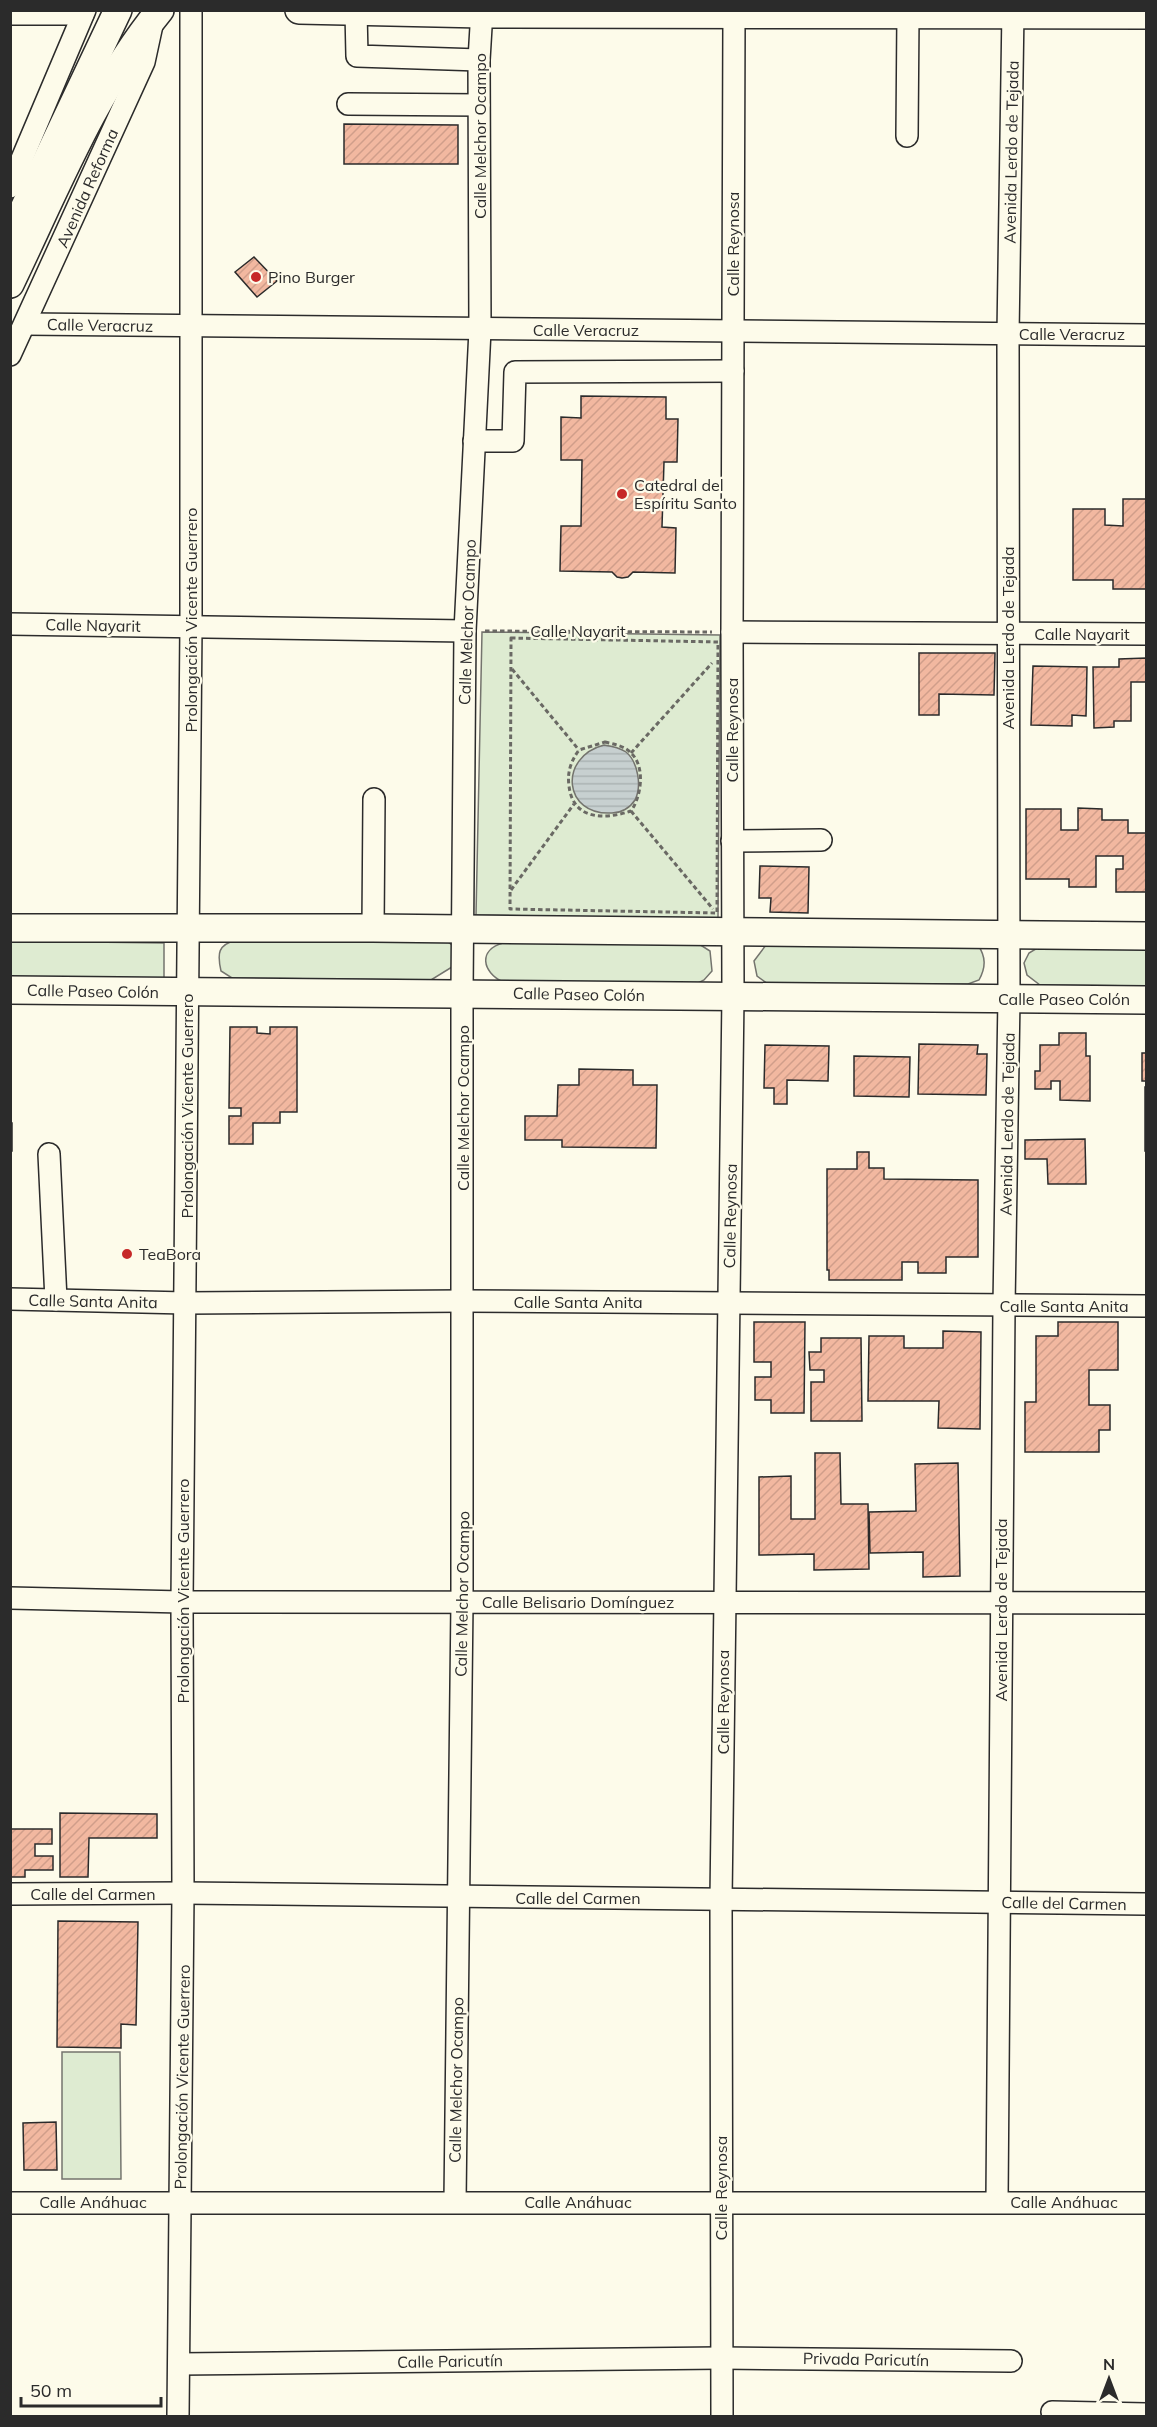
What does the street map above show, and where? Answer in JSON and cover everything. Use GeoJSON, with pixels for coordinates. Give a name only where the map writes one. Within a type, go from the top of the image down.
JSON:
{"type":"FeatureCollection","features":[{"type":"Feature","properties":{"kind":"main road"},"geometry":{"type":"LineString","coordinates":[[10,238],[118,10]]}},
{"type":"Feature","properties":{"kind":"main road"},"geometry":{"type":"LineString","coordinates":[[299,10],[734,15],[761,12],[908,14],[1013,12],[1146,15]]}},
{"type":"Feature","properties":{"kind":"main road","name":"Avenida Reforma"},"geometry":{"type":"LineString","coordinates":[[10,284],[103,93],[125,55],[157,14]]}},
{"type":"Feature","properties":{"kind":"main road"},"geometry":{"type":"LineString","coordinates":[[10,928],[464,930],[724,922],[1009,934],[1146,936]]}},
{"type":"Feature","properties":{"kind":"main road","name":"Calle Paseo Colón"},"geometry":{"type":"LineString","coordinates":[[10,990],[1146,1000]]}},
{"type":"Feature","properties":{"kind":"street","name":"Prolongación Vicente Guerrero"},"geometry":{"type":"LineString","coordinates":[[178,2416],[183,1893],[182,1602],[193,327],[191,10]]}},
{"type":"Feature","properties":{"kind":"street"},"geometry":{"type":"LineString","coordinates":[[10,14],[84,12],[12,182]]}},
{"type":"Feature","properties":{"kind":"street"},"geometry":{"type":"LineString","coordinates":[[356,12],[357,56],[479,60]]}},
{"type":"Feature","properties":{"kind":"street","name":"Calle Melchor Ocampo"},"geometry":{"type":"LineString","coordinates":[[455,2202],[464,1301],[462,993],[465,631],[480,330],[479,60],[482,12]]}},
{"type":"Feature","properties":{"kind":"street","name":"Avenida Lerdo de Tejada"},"geometry":{"type":"LineString","coordinates":[[997,2202],[1001,1602],[1009,998],[1008,334],[1013,12]]}},
{"type":"Feature","properties":{"kind":"street","name":"Avenida Reforma"},"geometry":{"type":"LineString","coordinates":[[10,355],[144,62],[157,14]]}},
{"type":"Feature","properties":{"kind":"street"},"geometry":{"type":"LineString","coordinates":[[907,136],[908,14]]}},
{"type":"Feature","properties":{"kind":"street","name":"Calle Reynosa"},"geometry":{"type":"LineString","coordinates":[[722,2416],[721,1899],[733,996],[724,922],[732,841],[734,15]]}},
{"type":"Feature","properties":{"kind":"street"},"geometry":{"type":"LineString","coordinates":[[348,104],[479,105]]}},
{"type":"Feature","properties":{"kind":"street","name":"Calle Veracruz"},"geometry":{"type":"LineString","coordinates":[[25,324],[1146,335]]}},
{"type":"Feature","properties":{"kind":"street"},"geometry":{"type":"LineString","coordinates":[[474,441],[513,441],[515,372],[733,371]]}},
{"type":"Feature","properties":{"kind":"street","name":"Calle Nayarit"},"geometry":{"type":"LineString","coordinates":[[10,624],[465,631]]}},
{"type":"Feature","properties":{"kind":"street","name":"Calle Nayarit"},"geometry":{"type":"LineString","coordinates":[[732,632],[1146,634]]}},
{"type":"Feature","properties":{"kind":"street"},"geometry":{"type":"LineString","coordinates":[[373,928],[374,799]]}},
{"type":"Feature","properties":{"kind":"street"},"geometry":{"type":"LineString","coordinates":[[732,841],[821,840]]}},
{"type":"Feature","properties":{"kind":"street"},"geometry":{"type":"LineString","coordinates":[[50,1154],[56,1300]]}},
{"type":"Feature","properties":{"kind":"street","name":"Calle Santa Anita"},"geometry":{"type":"LineString","coordinates":[[10,1299],[186,1303],[464,1301],[1146,1306]]}},
{"type":"Feature","properties":{"kind":"street","name":"Calle Belisario Domínguez"},"geometry":{"type":"LineString","coordinates":[[10,1598],[182,1602],[1146,1603]]}},
{"type":"Feature","properties":{"kind":"street","name":"Calle del Carmen"},"geometry":{"type":"LineString","coordinates":[[10,1894],[183,1893],[458,1898],[1146,1904]]}},
{"type":"Feature","properties":{"kind":"street","name":"Calle Anáhuac"},"geometry":{"type":"LineString","coordinates":[[10,2203],[180,2201],[1146,2203]]}},
{"type":"Feature","properties":{"kind":"street","name":"Calle Paricutín"},"geometry":{"type":"LineString","coordinates":[[179,2364],[721,2358]]}},
{"type":"Feature","properties":{"kind":"street","name":"Privada Paricutín"},"geometry":{"type":"LineString","coordinates":[[721,2358],[1011,2361]]}},
{"type":"Feature","properties":{"kind":"street"},"geometry":{"type":"LineString","coordinates":[[1052,2412],[1146,2414]]}},
{"type":"Feature","properties":{"kind":"path","name":"Calle Nayarit"},"geometry":{"type":"LineString","coordinates":[[465,631],[732,632]]}},
{"type":"Feature","properties":{"kind":"path"},"geometry":{"type":"LineString","coordinates":[[511,638],[718,642],[724,922],[510,909],[511,638]]}},
{"type":"Feature","properties":{"kind":"path"},"geometry":{"type":"LineString","coordinates":[[631,753],[718,656]]}},
{"type":"Feature","properties":{"kind":"path"},"geometry":{"type":"LineString","coordinates":[[511,667],[579,750]]}},
{"type":"Feature","properties":{"kind":"path"},"geometry":{"type":"LineString","coordinates":[[605,742],[618,745],[631,753],[637,762],[640,792],[638,802],[631,811],[608,817],[595,816],[583,812],[574,804],[569,783],[569,770],[579,750],[605,742]]}},
{"type":"Feature","properties":{"kind":"path"},"geometry":{"type":"LineString","coordinates":[[510,892],[574,804]]}},
{"type":"Feature","properties":{"kind":"path"},"geometry":{"type":"LineString","coordinates":[[631,811],[724,922]]}},
{"type":"Feature","properties":{"kind":"green space"},"geometry":{"type":"Polygon","coordinates":[[[482,632],[720,635],[718,919],[476,915],[482,632]]]}},
{"type":"Feature","properties":{"kind":"green space"},"geometry":{"type":"Polygon","coordinates":[[[236,940],[447,941],[453,946],[452,967],[431,980],[232,978],[221,971],[219,955],[222,947],[236,940]]]}},
{"type":"Feature","properties":{"kind":"green space"},"geometry":{"type":"Polygon","coordinates":[[[11,941],[164,943],[164,983],[11,983],[11,941]]]}},
{"type":"Feature","properties":{"kind":"green space"},"geometry":{"type":"Polygon","coordinates":[[[503,943],[699,944],[710,951],[712,971],[704,980],[696,984],[503,982],[496,978],[487,967],[486,956],[495,946],[503,943]]]}},
{"type":"Feature","properties":{"kind":"green space"},"geometry":{"type":"Polygon","coordinates":[[[766,945],[978,945],[983,954],[984,966],[979,980],[968,984],[768,984],[757,976],[754,961],[766,945]]]}},
{"type":"Feature","properties":{"kind":"green space"},"geometry":{"type":"Polygon","coordinates":[[[1039,947],[1146,947],[1146,986],[1040,985],[1027,975],[1024,963],[1029,953],[1039,947]]]}},
{"type":"Feature","properties":{"kind":"green space"},"geometry":{"type":"Polygon","coordinates":[[[62,2052],[120,2052],[121,2179],[62,2179],[62,2052]]]}},
{"type":"Feature","properties":{"kind":"shaded area"},"geometry":{"type":"Polygon","coordinates":[[[604,745],[626,752],[638,774],[635,800],[628,808],[615,813],[596,811],[584,805],[576,796],[572,785],[573,773],[579,761],[589,751],[604,745]]]}},
{"type":"Feature","properties":{"kind":"building"},"geometry":{"type":"Polygon","coordinates":[[[344,124],[458,125],[458,164],[344,164],[344,124]]]}},
{"type":"Feature","properties":{"kind":"building","name":"Pino Burger"},"geometry":{"type":"Polygon","coordinates":[[[254,257],[277,281],[257,297],[235,272],[254,257]]]}},
{"type":"Feature","properties":{"kind":"building","name":"Catedral del Espíritu Santo"},"geometry":{"type":"Polygon","coordinates":[[[581,396],[666,397],[666,419],[678,419],[677,462],[664,462],[662,527],[676,528],[675,573],[633,572],[628,577],[622,578],[612,572],[560,571],[561,526],[581,526],[582,460],[561,460],[561,417],[581,418],[581,396]]]}},
{"type":"Feature","properties":{"kind":"building"},"geometry":{"type":"Polygon","coordinates":[[[1123,499],[1146,499],[1146,589],[1113,589],[1113,580],[1073,580],[1073,509],[1105,509],[1105,525],[1123,526],[1123,499]]]}},
{"type":"Feature","properties":{"kind":"building"},"geometry":{"type":"Polygon","coordinates":[[[919,653],[995,653],[994,695],[939,694],[939,715],[919,715],[919,653]]]}},
{"type":"Feature","properties":{"kind":"building"},"geometry":{"type":"Polygon","coordinates":[[[1146,658],[1146,682],[1131,682],[1131,721],[1114,721],[1114,727],[1094,728],[1093,667],[1119,667],[1119,659],[1146,658]]]}},
{"type":"Feature","properties":{"kind":"building"},"geometry":{"type":"Polygon","coordinates":[[[1033,666],[1087,667],[1086,716],[1072,715],[1072,726],[1031,725],[1033,666]]]}},
{"type":"Feature","properties":{"kind":"building"},"geometry":{"type":"Polygon","coordinates":[[[1078,808],[1102,809],[1102,820],[1128,820],[1128,833],[1146,833],[1146,892],[1116,892],[1116,869],[1123,869],[1123,856],[1096,856],[1096,887],[1069,887],[1069,879],[1026,879],[1026,809],[1061,809],[1061,830],[1078,830],[1078,808]]]}},
{"type":"Feature","properties":{"kind":"building"},"geometry":{"type":"Polygon","coordinates":[[[760,866],[809,867],[808,913],[770,912],[771,898],[759,898],[760,866]]]}},
{"type":"Feature","properties":{"kind":"building"},"geometry":{"type":"Polygon","coordinates":[[[230,1027],[257,1027],[257,1033],[270,1034],[270,1027],[297,1027],[297,1112],[280,1112],[280,1123],[253,1123],[253,1144],[229,1144],[229,1116],[241,1116],[241,1108],[229,1108],[230,1027]]]}},
{"type":"Feature","properties":{"kind":"building"},"geometry":{"type":"Polygon","coordinates":[[[1059,1033],[1086,1033],[1086,1056],[1090,1056],[1090,1101],[1060,1100],[1060,1081],[1051,1081],[1051,1089],[1035,1089],[1035,1071],[1040,1071],[1040,1045],[1059,1045],[1059,1033]]]}},
{"type":"Feature","properties":{"kind":"building"},"geometry":{"type":"Polygon","coordinates":[[[919,1044],[978,1045],[977,1054],[987,1054],[986,1095],[918,1094],[919,1044]]]}},
{"type":"Feature","properties":{"kind":"building"},"geometry":{"type":"Polygon","coordinates":[[[765,1045],[829,1046],[828,1081],[787,1080],[787,1104],[774,1104],[774,1088],[764,1088],[765,1045]]]}},
{"type":"Feature","properties":{"kind":"building"},"geometry":{"type":"Polygon","coordinates":[[[1142,1053],[1146,1053],[1146,1081],[1142,1081],[1142,1053]]]}},
{"type":"Feature","properties":{"kind":"building"},"geometry":{"type":"Polygon","coordinates":[[[854,1056],[910,1057],[909,1097],[854,1096],[854,1056]]]}},
{"type":"Feature","properties":{"kind":"building"},"geometry":{"type":"Polygon","coordinates":[[[579,1069],[633,1070],[633,1085],[657,1085],[656,1148],[562,1147],[562,1140],[525,1140],[525,1116],[557,1116],[558,1085],[579,1085],[579,1069]]]}},
{"type":"Feature","properties":{"kind":"building"},"geometry":{"type":"Polygon","coordinates":[[[1146,1087],[1146,1151],[1145,1151],[1146,1087]]]}},
{"type":"Feature","properties":{"kind":"building"},"geometry":{"type":"Polygon","coordinates":[[[10,1123],[12,1123],[12,1151],[10,1151],[10,1123]]]}},
{"type":"Feature","properties":{"kind":"building"},"geometry":{"type":"Polygon","coordinates":[[[1085,1139],[1086,1184],[1048,1184],[1047,1159],[1025,1159],[1025,1140],[1085,1139]]]}},
{"type":"Feature","properties":{"kind":"building"},"geometry":{"type":"Polygon","coordinates":[[[857,1152],[869,1152],[869,1168],[884,1168],[884,1179],[978,1180],[978,1257],[946,1257],[946,1273],[918,1273],[918,1262],[902,1262],[902,1280],[829,1280],[829,1270],[827,1270],[827,1169],[857,1169],[857,1152]]]}},
{"type":"Feature","properties":{"kind":"building"},"geometry":{"type":"Polygon","coordinates":[[[754,1322],[805,1322],[804,1413],[771,1413],[771,1400],[755,1400],[755,1377],[771,1377],[771,1362],[754,1362],[754,1322]]]}},
{"type":"Feature","properties":{"kind":"building"},"geometry":{"type":"Polygon","coordinates":[[[1058,1322],[1118,1322],[1118,1370],[1089,1370],[1089,1405],[1110,1405],[1110,1430],[1099,1430],[1099,1452],[1025,1452],[1025,1402],[1036,1402],[1036,1336],[1058,1336],[1058,1322]]]}},
{"type":"Feature","properties":{"kind":"building"},"geometry":{"type":"Polygon","coordinates":[[[943,1331],[981,1332],[980,1429],[938,1428],[939,1401],[868,1401],[869,1336],[904,1336],[904,1348],[943,1348],[943,1331]]]}},
{"type":"Feature","properties":{"kind":"building"},"geometry":{"type":"Polygon","coordinates":[[[821,1338],[861,1338],[862,1421],[811,1421],[811,1382],[824,1382],[824,1370],[810,1370],[809,1352],[821,1352],[821,1338]]]}},
{"type":"Feature","properties":{"kind":"building"},"geometry":{"type":"Polygon","coordinates":[[[815,1453],[840,1453],[841,1504],[868,1504],[869,1569],[814,1570],[814,1554],[759,1555],[759,1477],[791,1476],[791,1519],[815,1519],[815,1453]]]}},
{"type":"Feature","properties":{"kind":"building"},"geometry":{"type":"Polygon","coordinates":[[[958,1463],[960,1576],[923,1577],[923,1552],[870,1553],[869,1512],[916,1511],[915,1464],[958,1463]]]}},
{"type":"Feature","properties":{"kind":"building"},"geometry":{"type":"Polygon","coordinates":[[[60,1813],[157,1814],[157,1838],[89,1838],[88,1877],[60,1877],[60,1813]]]}},
{"type":"Feature","properties":{"kind":"building"},"geometry":{"type":"Polygon","coordinates":[[[10,1829],[52,1829],[52,1844],[35,1844],[35,1856],[53,1856],[53,1870],[25,1870],[25,1877],[10,1877],[10,1829]]]}},
{"type":"Feature","properties":{"kind":"building"},"geometry":{"type":"Polygon","coordinates":[[[58,1921],[138,1922],[136,2025],[121,2024],[121,2048],[57,2047],[58,1921]]]}},
{"type":"Feature","properties":{"kind":"building"},"geometry":{"type":"Polygon","coordinates":[[[56,2122],[57,2170],[24,2170],[23,2123],[56,2122]]]}},
{"type":"Feature","properties":{"kind":"place","name":"Pino Burger"},"geometry":{"type":"Point","coordinates":[256,277]}},
{"type":"Feature","properties":{"kind":"place","name":"Catedral del Espíritu Santo"},"geometry":{"type":"Point","coordinates":[622,494]}},
{"type":"Feature","properties":{"kind":"place","name":"TeaBora"},"geometry":{"type":"Point","coordinates":[127,1254]}}]}
